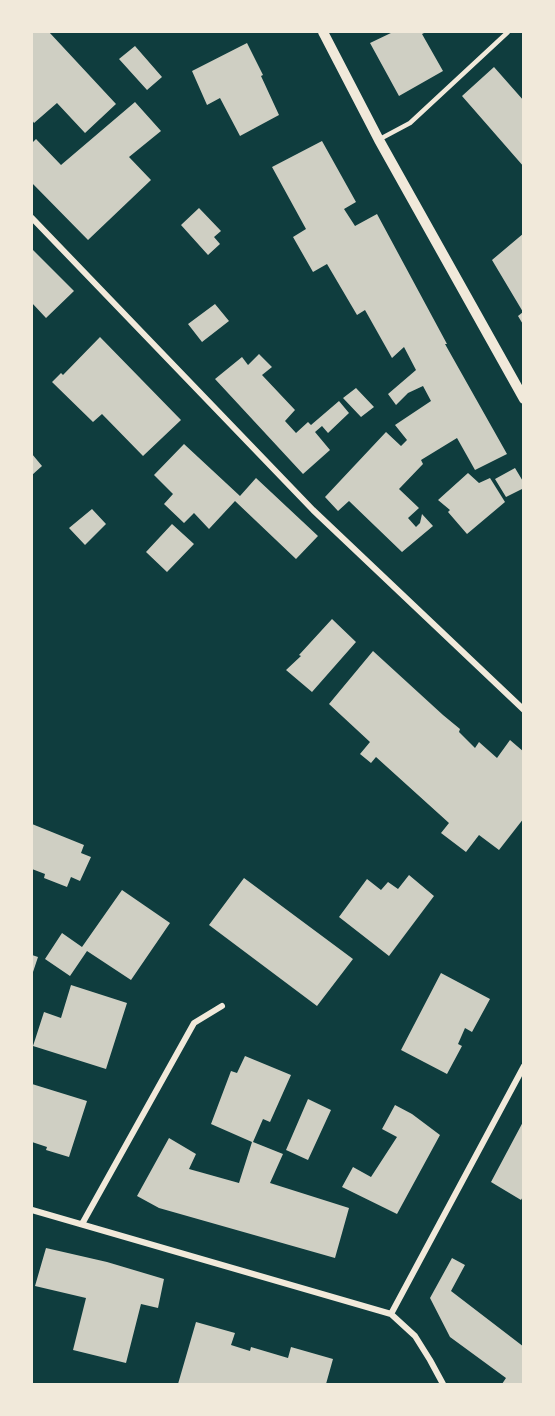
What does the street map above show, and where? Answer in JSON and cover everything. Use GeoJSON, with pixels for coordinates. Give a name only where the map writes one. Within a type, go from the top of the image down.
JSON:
{"type":"FeatureCollection","features":[{"type":"Feature","properties":{"kind":"street"},"geometry":{"type":"LineString","coordinates":[[323,32],[379,140],[524,399]]}},
{"type":"Feature","properties":{"kind":"street"},"geometry":{"type":"LineString","coordinates":[[32,219],[313,510],[524,710]]}},
{"type":"Feature","properties":{"kind":"street"},"geometry":{"type":"LineString","coordinates":[[82,1224],[194,1023],[222,1006]]}},
{"type":"Feature","properties":{"kind":"street"},"geometry":{"type":"LineString","coordinates":[[391,1314],[524,1066]]}},
{"type":"Feature","properties":{"kind":"street"},"geometry":{"type":"LineString","coordinates":[[32,1210],[391,1314],[415,1336],[443,1384]]}},
{"type":"Feature","properties":{"kind":"lane"},"geometry":{"type":"LineString","coordinates":[[379,140],[410,123],[508,32]]}},
{"type":"Feature","properties":{"kind":"building"},"geometry":{"type":"Polygon","coordinates":[[[32,32],[49,32],[116,104],[85,133],[57,103],[34,123],[32,120],[32,32]]]}},
{"type":"Feature","properties":{"kind":"building"},"geometry":{"type":"Polygon","coordinates":[[[393,32],[426,32],[422,34],[443,71],[399,96],[370,43],[393,32]]]}},
{"type":"Feature","properties":{"kind":"building"},"geometry":{"type":"Polygon","coordinates":[[[247,43],[279,115],[240,136],[220,98],[207,105],[192,71],[247,43]]]}},
{"type":"Feature","properties":{"kind":"building"},"geometry":{"type":"Polygon","coordinates":[[[135,46],[162,77],[147,90],[119,59],[135,46]]]}},
{"type":"Feature","properties":{"kind":"building"},"geometry":{"type":"Polygon","coordinates":[[[494,67],[524,101],[524,167],[462,96],[494,67]]]}},
{"type":"Feature","properties":{"kind":"building"},"geometry":{"type":"Polygon","coordinates":[[[135,102],[161,131],[129,157],[151,180],[88,240],[32,183],[32,143],[36,139],[61,165],[135,102]]]}},
{"type":"Feature","properties":{"kind":"building"},"geometry":{"type":"Polygon","coordinates":[[[322,141],[356,202],[344,209],[355,226],[377,214],[447,344],[445,344],[507,454],[475,470],[457,438],[421,460],[423,464],[399,489],[419,508],[408,518],[416,527],[420,523],[422,514],[433,526],[402,552],[349,501],[338,511],[325,497],[386,432],[401,446],[407,440],[395,425],[431,401],[423,386],[408,393],[396,405],[388,394],[416,370],[404,347],[392,358],[365,310],[357,315],[327,264],[313,272],[293,237],[306,229],[272,167],[322,141]]]}},
{"type":"Feature","properties":{"kind":"building"},"geometry":{"type":"Polygon","coordinates":[[[199,208],[221,231],[214,237],[220,244],[208,255],[181,225],[199,208]]]}},
{"type":"Feature","properties":{"kind":"building"},"geometry":{"type":"Polygon","coordinates":[[[524,233],[524,326],[518,316],[523,312],[492,260],[524,233]]]}},
{"type":"Feature","properties":{"kind":"building"},"geometry":{"type":"Polygon","coordinates":[[[32,249],[74,291],[46,318],[32,303],[32,249]]]}},
{"type":"Feature","properties":{"kind":"building"},"geometry":{"type":"Polygon","coordinates":[[[215,304],[229,321],[202,342],[188,324],[215,304]]]}},
{"type":"Feature","properties":{"kind":"building"},"geometry":{"type":"Polygon","coordinates":[[[100,337],[181,420],[143,456],[102,414],[93,422],[52,382],[61,373],[63,375],[100,337]]]}},
{"type":"Feature","properties":{"kind":"building"},"geometry":{"type":"Polygon","coordinates":[[[259,354],[272,367],[262,375],[295,410],[285,421],[296,433],[308,422],[311,425],[339,401],[349,413],[328,433],[322,426],[315,432],[330,450],[303,474],[215,379],[242,357],[248,365],[259,354]]]}},
{"type":"Feature","properties":{"kind":"building"},"geometry":{"type":"Polygon","coordinates":[[[356,388],[374,407],[361,417],[343,398],[356,388]]]}},
{"type":"Feature","properties":{"kind":"building"},"geometry":{"type":"Polygon","coordinates":[[[184,444],[240,496],[256,478],[318,536],[296,559],[235,501],[209,529],[194,513],[184,523],[164,504],[173,494],[154,475],[184,444]]]}},
{"type":"Feature","properties":{"kind":"building"},"geometry":{"type":"Polygon","coordinates":[[[32,454],[42,466],[32,475],[32,454]]]}},
{"type":"Feature","properties":{"kind":"building"},"geometry":{"type":"Polygon","coordinates":[[[515,468],[524,483],[524,488],[506,497],[495,479],[515,468]]]}},
{"type":"Feature","properties":{"kind":"building"},"geometry":{"type":"Polygon","coordinates":[[[468,473],[479,483],[490,478],[505,502],[467,534],[448,512],[450,510],[438,500],[468,473]]]}},
{"type":"Feature","properties":{"kind":"building"},"geometry":{"type":"Polygon","coordinates":[[[92,509],[106,524],[85,545],[69,528],[92,509]]]}},
{"type":"Feature","properties":{"kind":"building"},"geometry":{"type":"Polygon","coordinates":[[[172,524],[194,544],[167,572],[146,552],[172,524]]]}},
{"type":"Feature","properties":{"kind":"building"},"geometry":{"type":"Polygon","coordinates":[[[332,619],[356,642],[312,692],[286,670],[332,619]]]}},
{"type":"Feature","properties":{"kind":"building"},"geometry":{"type":"Polygon","coordinates":[[[373,651],[460,729],[459,732],[475,748],[479,742],[497,758],[510,740],[524,752],[524,818],[499,850],[479,835],[466,852],[441,833],[449,823],[376,757],[371,763],[360,754],[370,742],[329,704],[373,651]]]}},
{"type":"Feature","properties":{"kind":"building"},"geometry":{"type":"Polygon","coordinates":[[[32,824],[84,845],[81,853],[91,857],[80,881],[71,877],[67,887],[44,878],[45,874],[32,869],[32,824]]]}},
{"type":"Feature","properties":{"kind":"building"},"geometry":{"type":"Polygon","coordinates":[[[409,875],[434,896],[389,956],[339,917],[367,879],[381,890],[388,882],[398,889],[409,875]]]}},
{"type":"Feature","properties":{"kind":"building"},"geometry":{"type":"Polygon","coordinates":[[[244,878],[353,959],[317,1006],[209,925],[244,878]]]}},
{"type":"Feature","properties":{"kind":"building"},"geometry":{"type":"Polygon","coordinates":[[[122,890],[170,923],[131,980],[87,951],[70,976],[45,959],[62,933],[82,947],[122,890]]]}},
{"type":"Feature","properties":{"kind":"building"},"geometry":{"type":"Polygon","coordinates":[[[32,955],[38,957],[32,975],[32,955]]]}},
{"type":"Feature","properties":{"kind":"building"},"geometry":{"type":"Polygon","coordinates":[[[441,973],[490,999],[472,1032],[465,1028],[458,1044],[462,1046],[447,1074],[401,1050],[441,973]]]}},
{"type":"Feature","properties":{"kind":"building"},"geometry":{"type":"Polygon","coordinates":[[[71,985],[127,1003],[106,1069],[33,1046],[44,1012],[61,1018],[71,985]]]}},
{"type":"Feature","properties":{"kind":"building"},"geometry":{"type":"Polygon","coordinates":[[[245,1056],[291,1075],[270,1122],[263,1119],[253,1142],[283,1154],[270,1183],[349,1208],[335,1258],[159,1208],[137,1196],[169,1138],[196,1154],[189,1169],[239,1183],[252,1142],[211,1124],[231,1071],[237,1073],[245,1056]]]}},
{"type":"Feature","properties":{"kind":"building"},"geometry":{"type":"Polygon","coordinates":[[[32,1084],[87,1101],[69,1157],[46,1150],[47,1147],[32,1142],[32,1084]]]}},
{"type":"Feature","properties":{"kind":"building"},"geometry":{"type":"Polygon","coordinates":[[[308,1099],[331,1110],[308,1160],[286,1150],[308,1099]]]}},
{"type":"Feature","properties":{"kind":"building"},"geometry":{"type":"Polygon","coordinates":[[[395,1105],[412,1114],[440,1135],[397,1214],[342,1187],[353,1167],[371,1177],[397,1137],[382,1129],[395,1105]]]}},
{"type":"Feature","properties":{"kind":"building"},"geometry":{"type":"Polygon","coordinates":[[[524,1120],[524,1195],[521,1200],[491,1182],[524,1120]]]}},
{"type":"Feature","properties":{"kind":"building"},"geometry":{"type":"Polygon","coordinates":[[[46,1248],[107,1262],[164,1279],[158,1308],[141,1304],[126,1363],[73,1350],[86,1298],[35,1286],[46,1248]]]}},
{"type":"Feature","properties":{"kind":"building"},"geometry":{"type":"Polygon","coordinates":[[[452,1258],[465,1265],[451,1291],[524,1347],[524,1384],[502,1384],[506,1378],[450,1337],[430,1298],[452,1258]]]}},
{"type":"Feature","properties":{"kind":"building"},"geometry":{"type":"Polygon","coordinates":[[[196,1322],[235,1333],[231,1345],[250,1351],[251,1347],[288,1358],[291,1347],[333,1359],[326,1384],[178,1384],[196,1322]]]}}]}
